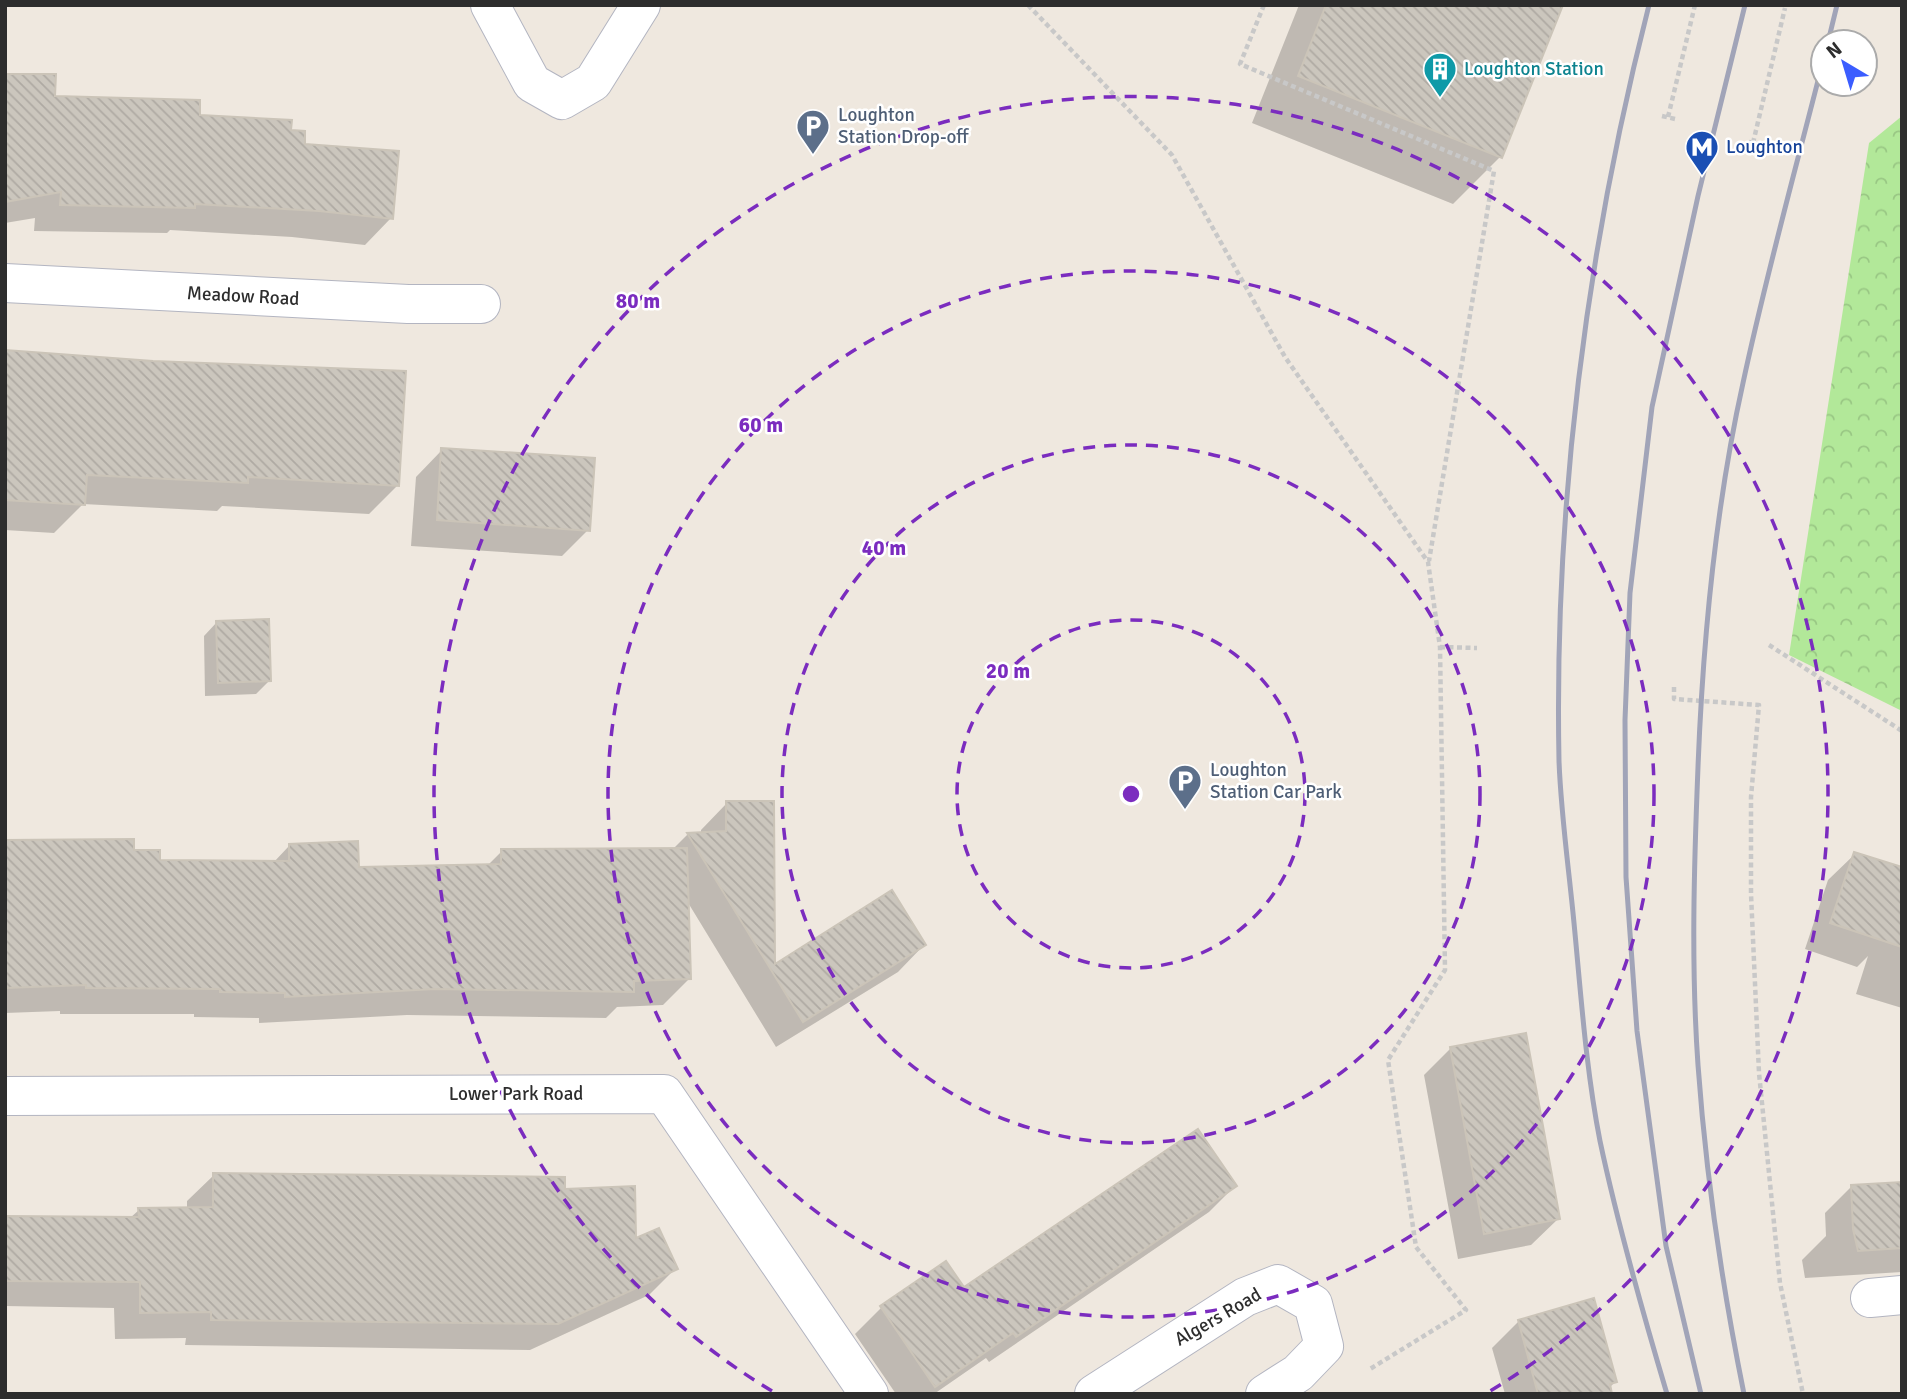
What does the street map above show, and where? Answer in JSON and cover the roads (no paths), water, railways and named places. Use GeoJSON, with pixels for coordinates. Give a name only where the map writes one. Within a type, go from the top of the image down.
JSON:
{"type":"FeatureCollection","features":[{"type":"Feature","properties":{"kind":"street"},"geometry":{"type":"LineString","coordinates":[[490,5],[532,83],[562,100],[593,82],[641,5]]}},
{"type":"Feature","properties":{"kind":"street","name":"Meadow Road"},"geometry":{"type":"LineString","coordinates":[[5,283],[408,304],[481,304]]}},
{"type":"Feature","properties":{"kind":"street","name":"Lower Park Road"},"geometry":{"type":"LineString","coordinates":[[5,1096],[664,1094],[869,1394]]}},
{"type":"Feature","properties":{"kind":"street","name":"Algers Road"},"geometry":{"type":"LineString","coordinates":[[1094,1394],[1245,1297],[1278,1284],[1313,1304],[1324,1346],[1298,1373],[1265,1394]]}},
{"type":"Feature","properties":{"kind":"railway"},"geometry":{"type":"LineString","coordinates":[[1649,5],[1608,191],[1578,380],[1562,571],[1559,761],[1584,1032],[1595,1114],[1623,1236],[1667,1394]]}},
{"type":"Feature","properties":{"kind":"railway"},"geometry":{"type":"LineString","coordinates":[[1701,1394],[1666,1246],[1637,1031],[1626,877],[1625,720],[1630,593],[1652,407],[1698,196],[1745,5]]}},
{"type":"Feature","properties":{"kind":"railway"},"geometry":{"type":"LineString","coordinates":[[1831,28],[1837,5]]}},
{"type":"Feature","properties":{"kind":"railway"},"geometry":{"type":"LineString","coordinates":[[1744,1394],[1716,1230],[1698,1065],[1694,916],[1700,719],[1712,574],[1733,430],[1761,302],[1813,98]]}},
{"type":"Feature","properties":{"kind":"place","name":"Loughton Station"},"geometry":{"type":"Point","coordinates":[1440,99]}},
{"type":"Feature","properties":{"kind":"place","name":"Loughton Station Drop-off"},"geometry":{"type":"Point","coordinates":[813,156]}},
{"type":"Feature","properties":{"kind":"place","name":"Loughton"},"geometry":{"type":"Point","coordinates":[1702,177]}},
{"type":"Feature","properties":{"kind":"place","name":"Loughton Station Car Park"},"geometry":{"type":"Point","coordinates":[1185,811]}}]}
